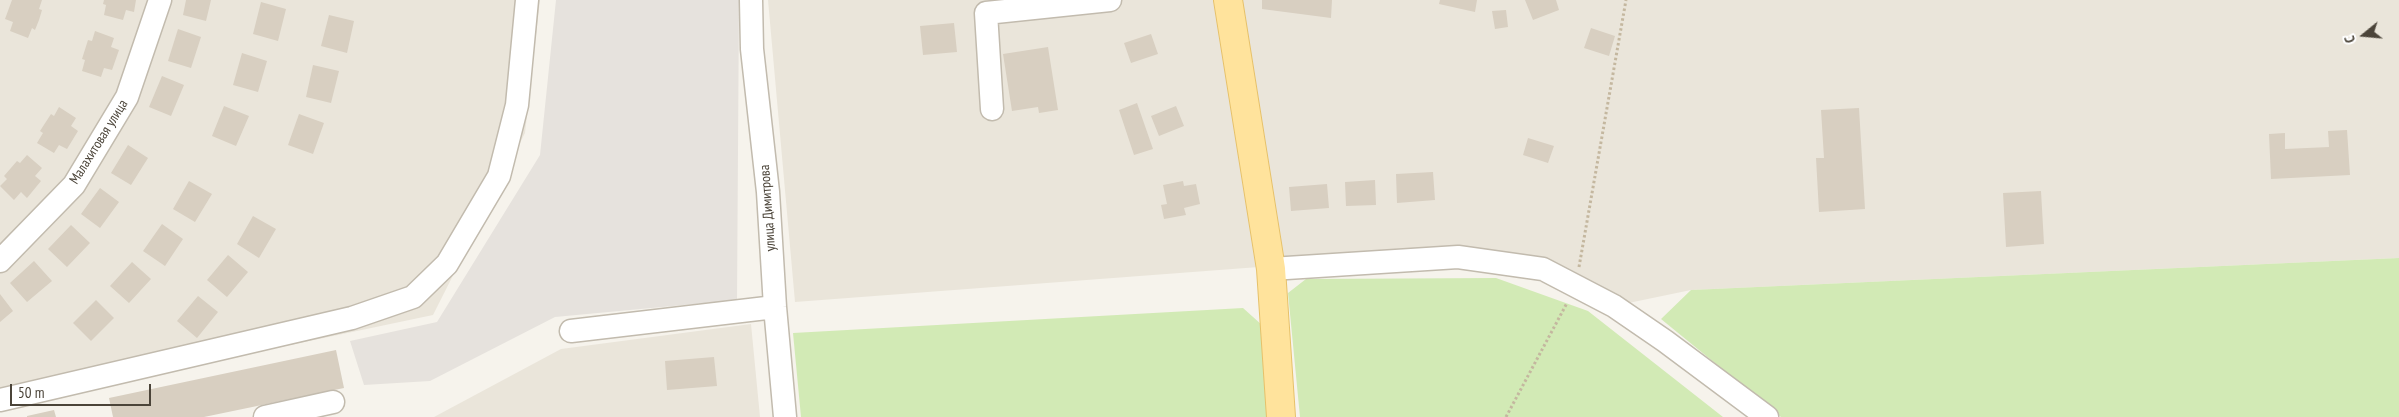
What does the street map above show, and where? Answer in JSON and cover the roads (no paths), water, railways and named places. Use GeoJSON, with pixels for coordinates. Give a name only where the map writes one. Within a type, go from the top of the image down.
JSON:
{"type":"FeatureCollection","features":[{"type":"Feature","properties":{"kind":"main road"},"geometry":{"type":"LineString","coordinates":[[1228,0],[1270,270],[1282,417]]}},
{"type":"Feature","properties":{"kind":"street","name":"Малахитовая улица"},"geometry":{"type":"LineString","coordinates":[[0,261],[74,185],[127,98],[160,0]]}},
{"type":"Feature","properties":{"kind":"street"},"geometry":{"type":"LineString","coordinates":[[0,400],[352,318],[413,298],[447,264],[500,176],[517,104],[527,0]]}},
{"type":"Feature","properties":{"kind":"street","name":"улица Димитрова"},"geometry":{"type":"LineString","coordinates":[[751,0],[752,49],[768,192],[775,307],[785,417]]}},
{"type":"Feature","properties":{"kind":"street"},"geometry":{"type":"LineString","coordinates":[[992,109],[986,13],[1110,0]]}},
{"type":"Feature","properties":{"kind":"street"},"geometry":{"type":"LineString","coordinates":[[1270,270],[1458,257],[1544,270],[1614,306],[1665,341],[1767,417]]}},
{"type":"Feature","properties":{"kind":"street"},"geometry":{"type":"LineString","coordinates":[[571,331],[775,307]]}},
{"type":"Feature","properties":{"kind":"street"},"geometry":{"type":"LineString","coordinates":[[264,417],[333,402]]}}]}
